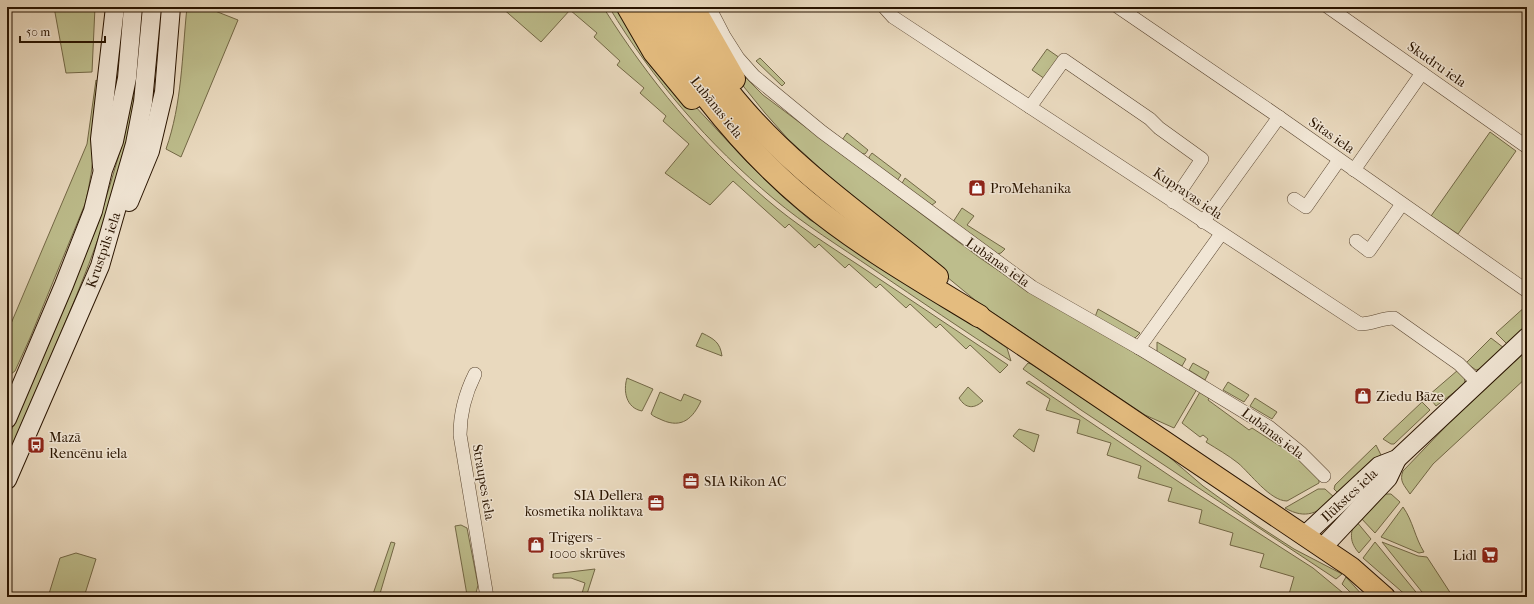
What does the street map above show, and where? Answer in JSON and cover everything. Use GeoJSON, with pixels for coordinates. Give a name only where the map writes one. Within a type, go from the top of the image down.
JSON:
{"type":"FeatureCollection","features":[{"type":"Feature","properties":{"kind":"highway"},"geometry":{"type":"LineString","coordinates":[[628,7],[654,52],[684,89],[725,134],[764,163]]}},
{"type":"Feature","properties":{"kind":"highway","name":"Lubānas iela"},"geometry":{"type":"LineString","coordinates":[[649,7],[707,98],[764,163],[806,201],[838,225],[894,264],[980,316]]}},
{"type":"Feature","properties":{"kind":"highway","name":"Lubānas iela"},"geometry":{"type":"LineString","coordinates":[[672,7],[709,66],[735,100],[764,132],[808,175],[944,283],[980,316]]}},
{"type":"Feature","properties":{"kind":"highway"},"geometry":{"type":"LineString","coordinates":[[693,7],[741,92],[808,175]]}},
{"type":"Feature","properties":{"kind":"main road"},"geometry":{"type":"LineString","coordinates":[[103,170],[100,139],[115,7]]}},
{"type":"Feature","properties":{"kind":"main road","name":"Krustpils iela"},"geometry":{"type":"LineString","coordinates":[[7,418],[64,285],[93,211],[103,170],[114,142],[121,111],[133,7]]}},
{"type":"Feature","properties":{"kind":"main road","name":"Krustpils iela"},"geometry":{"type":"LineString","coordinates":[[7,480],[100,266],[135,144],[143,102],[152,7]]}},
{"type":"Feature","properties":{"kind":"main road"},"geometry":{"type":"LineString","coordinates":[[100,266],[131,198],[150,151],[157,126],[164,92],[171,7]]}},
{"type":"Feature","properties":{"kind":"main road","name":"Lubānas iela"},"geometry":{"type":"LineString","coordinates":[[980,316],[1361,575],[1385,597]]}},
{"type":"Feature","properties":{"kind":"main road","name":"Ilūkstes iela"},"geometry":{"type":"LineString","coordinates":[[1322,548],[1388,478],[1397,459],[1526,339]]}},
{"type":"Feature","properties":{"kind":"main road","name":"Ilūkstes iela"},"geometry":{"type":"LineString","coordinates":[[1304,536],[1379,466],[1397,459]]}},
{"type":"Feature","properties":{"kind":"street","name":"Lubānas iela"},"geometry":{"type":"LineString","coordinates":[[709,7],[724,36],[738,58],[754,76],[808,121],[1032,287],[1139,348],[1269,427],[1301,453],[1324,476]]}},
{"type":"Feature","properties":{"kind":"street","name":"Kupravas iela"},"geometry":{"type":"LineString","coordinates":[[884,7],[893,17],[1360,324],[1371,324],[1385,318],[1394,318],[1459,364],[1478,383]]}},
{"type":"Feature","properties":{"kind":"street","name":"Sitas iela"},"geometry":{"type":"LineString","coordinates":[[1118,7],[1279,117],[1527,292]]}},
{"type":"Feature","properties":{"kind":"street","name":"Skudru iela"},"geometry":{"type":"LineString","coordinates":[[1328,7],[1345,12],[1422,73],[1527,147]]}},
{"type":"Feature","properties":{"kind":"street"},"geometry":{"type":"LineString","coordinates":[[1030,107],[1064,60],[1150,119],[1159,128],[1202,159],[1173,202]]}},
{"type":"Feature","properties":{"kind":"street"},"geometry":{"type":"LineString","coordinates":[[1354,170],[1422,73]]}},
{"type":"Feature","properties":{"kind":"street"},"geometry":{"type":"LineString","coordinates":[[1204,222],[1279,117]]}},
{"type":"Feature","properties":{"kind":"street"},"geometry":{"type":"LineString","coordinates":[[1294,199],[1306,207],[1339,160]]}},
{"type":"Feature","properties":{"kind":"street"},"geometry":{"type":"LineString","coordinates":[[1356,241],[1369,251],[1402,204]]}},
{"type":"Feature","properties":{"kind":"street"},"geometry":{"type":"LineString","coordinates":[[1139,348],[1221,234]]}},
{"type":"Feature","properties":{"kind":"street","name":"Straupes iela"},"geometry":{"type":"LineString","coordinates":[[476,374],[466,392],[460,417],[460,435],[487,597]]}},
{"type":"Feature","properties":{"kind":"green space"},"geometry":{"type":"Polygon","coordinates":[[[54,7],[95,7],[92,72],[66,73],[54,7]]]}},
{"type":"Feature","properties":{"kind":"green space"},"geometry":{"type":"Polygon","coordinates":[[[187,7],[205,7],[238,20],[181,157],[166,149],[178,97],[187,7]]]}},
{"type":"Feature","properties":{"kind":"green space"},"geometry":{"type":"Polygon","coordinates":[[[501,7],[603,7],[639,60],[677,109],[742,178],[788,217],[812,234],[1008,365],[1000,373],[970,345],[966,349],[940,324],[936,328],[910,304],[906,308],[880,284],[876,288],[849,264],[845,268],[819,244],[815,248],[789,224],[785,228],[733,181],[710,205],[665,173],[689,144],[663,121],[666,116],[640,93],[644,88],[617,65],[620,61],[594,37],[597,33],[570,10],[541,42],[501,7]]]}},
{"type":"Feature","properties":{"kind":"green space"},"geometry":{"type":"Polygon","coordinates":[[[609,7],[621,7],[693,104],[747,162],[783,197],[810,220],[853,244],[1007,348],[1011,361],[810,227],[786,209],[750,178],[683,110],[644,60],[609,7]]]}},
{"type":"Feature","properties":{"kind":"green space"},"geometry":{"type":"Polygon","coordinates":[[[138,25],[144,26],[136,91],[124,156],[112,198],[76,297],[7,458],[7,440],[65,306],[97,226],[110,185],[121,148],[138,25]]]}},
{"type":"Feature","properties":{"kind":"green space"},"geometry":{"type":"Polygon","coordinates":[[[1047,49],[1060,58],[1045,79],[1032,70],[1047,49]]]}},
{"type":"Feature","properties":{"kind":"green space"},"geometry":{"type":"Polygon","coordinates":[[[760,58],[785,83],[782,86],[756,61],[760,58]]]}},
{"type":"Feature","properties":{"kind":"green space"},"geometry":{"type":"Polygon","coordinates":[[[740,72],[763,95],[980,258],[1030,292],[1197,389],[1174,428],[1145,415],[981,305],[832,179],[788,139],[740,82],[740,72]]]}},
{"type":"Feature","properties":{"kind":"green space"},"geometry":{"type":"Polygon","coordinates":[[[96,80],[100,83],[96,129],[91,174],[85,204],[30,338],[15,371],[7,377],[7,333],[87,144],[96,80]]]}},
{"type":"Feature","properties":{"kind":"green space"},"geometry":{"type":"Polygon","coordinates":[[[1490,132],[1516,151],[1458,234],[1431,216],[1490,132]]]}},
{"type":"Feature","properties":{"kind":"green space"},"geometry":{"type":"Polygon","coordinates":[[[847,133],[868,150],[865,154],[859,153],[842,140],[847,133]]]}},
{"type":"Feature","properties":{"kind":"green space"},"geometry":{"type":"Polygon","coordinates":[[[872,153],[901,175],[897,181],[870,162],[869,157],[872,153]]]}},
{"type":"Feature","properties":{"kind":"green space"},"geometry":{"type":"Polygon","coordinates":[[[905,178],[936,202],[932,205],[901,185],[905,178]]]}},
{"type":"Feature","properties":{"kind":"green space"},"geometry":{"type":"Polygon","coordinates":[[[962,208],[974,216],[967,225],[1005,249],[1001,253],[997,254],[953,222],[962,208]]]}},
{"type":"Feature","properties":{"kind":"green space"},"geometry":{"type":"Polygon","coordinates":[[[1527,305],[1527,327],[1508,345],[1496,333],[1527,305]]]}},
{"type":"Feature","properties":{"kind":"green space"},"geometry":{"type":"Polygon","coordinates":[[[1098,309],[1140,333],[1135,338],[1132,338],[1095,317],[1098,309]]]}},
{"type":"Feature","properties":{"kind":"green space"},"geometry":{"type":"Polygon","coordinates":[[[702,333],[710,337],[718,344],[722,356],[696,346],[702,333]]]}},
{"type":"Feature","properties":{"kind":"green space"},"geometry":{"type":"Polygon","coordinates":[[[1491,338],[1504,348],[1483,368],[1476,370],[1466,363],[1491,338]]]}},
{"type":"Feature","properties":{"kind":"green space"},"geometry":{"type":"Polygon","coordinates":[[[1157,342],[1186,359],[1182,366],[1157,352],[1157,342]]]}},
{"type":"Feature","properties":{"kind":"green space"},"geometry":{"type":"Polygon","coordinates":[[[1521,355],[1527,355],[1527,377],[1433,464],[1410,494],[1402,480],[1403,471],[1449,423],[1521,355]]]}},
{"type":"Feature","properties":{"kind":"green space"},"geometry":{"type":"Polygon","coordinates":[[[1028,363],[1161,450],[1203,486],[1257,525],[1294,549],[1342,574],[1336,579],[1081,410],[1023,369],[1028,363]]]}},
{"type":"Feature","properties":{"kind":"green space"},"geometry":{"type":"Polygon","coordinates":[[[1193,363],[1209,372],[1205,380],[1189,370],[1193,363]]]}},
{"type":"Feature","properties":{"kind":"green space"},"geometry":{"type":"Polygon","coordinates":[[[1458,370],[1464,374],[1465,384],[1436,406],[1429,395],[1458,370]]]}},
{"type":"Feature","properties":{"kind":"green space"},"geometry":{"type":"Polygon","coordinates":[[[627,378],[653,389],[642,411],[629,403],[625,388],[627,378]]]}},
{"type":"Feature","properties":{"kind":"green space"},"geometry":{"type":"Polygon","coordinates":[[[1029,381],[1179,482],[1313,568],[1348,597],[1298,597],[1289,594],[1294,577],[1260,567],[1264,554],[1230,545],[1233,533],[1199,523],[1202,510],[1168,501],[1172,488],[1138,478],[1141,466],[1107,455],[1111,443],[1077,433],[1080,420],[1046,410],[1050,399],[1026,383],[1029,381]]]}},
{"type":"Feature","properties":{"kind":"green space"},"geometry":{"type":"Polygon","coordinates":[[[1228,382],[1249,395],[1244,402],[1223,390],[1228,382]]]}},
{"type":"Feature","properties":{"kind":"green space"},"geometry":{"type":"Polygon","coordinates":[[[968,387],[983,401],[970,407],[964,404],[959,398],[968,387]]]}},
{"type":"Feature","properties":{"kind":"green space"},"geometry":{"type":"Polygon","coordinates":[[[660,392],[681,401],[684,394],[701,401],[698,407],[686,420],[675,423],[669,422],[651,414],[660,392]]]}},
{"type":"Feature","properties":{"kind":"green space"},"geometry":{"type":"Polygon","coordinates":[[[1200,392],[1209,398],[1208,400],[1249,430],[1252,428],[1297,457],[1319,479],[1319,483],[1287,501],[1281,500],[1267,492],[1238,463],[1206,442],[1208,439],[1203,435],[1200,437],[1182,423],[1200,392]]]}},
{"type":"Feature","properties":{"kind":"green space"},"geometry":{"type":"Polygon","coordinates":[[[1255,398],[1277,412],[1272,419],[1250,406],[1255,398]]]}},
{"type":"Feature","properties":{"kind":"green space"},"geometry":{"type":"Polygon","coordinates":[[[1422,402],[1430,410],[1394,444],[1391,444],[1383,439],[1422,402]]]}},
{"type":"Feature","properties":{"kind":"green space"},"geometry":{"type":"Polygon","coordinates":[[[1019,429],[1039,435],[1034,452],[1013,436],[1019,429]]]}},
{"type":"Feature","properties":{"kind":"green space"},"geometry":{"type":"Polygon","coordinates":[[[1376,445],[1381,455],[1339,494],[1334,489],[1335,485],[1376,445]]]}},
{"type":"Feature","properties":{"kind":"green space"},"geometry":{"type":"Polygon","coordinates":[[[1318,489],[1325,489],[1335,498],[1323,508],[1312,513],[1299,514],[1285,508],[1318,489]]]}},
{"type":"Feature","properties":{"kind":"green space"},"geometry":{"type":"Polygon","coordinates":[[[1384,494],[1391,494],[1400,502],[1375,533],[1360,517],[1384,494]]]}},
{"type":"Feature","properties":{"kind":"green space"},"geometry":{"type":"Polygon","coordinates":[[[1403,507],[1424,552],[1419,553],[1381,537],[1403,507]]]}},
{"type":"Feature","properties":{"kind":"green space"},"geometry":{"type":"Polygon","coordinates":[[[1356,521],[1371,539],[1359,553],[1352,542],[1352,530],[1356,521]]]}},
{"type":"Feature","properties":{"kind":"green space"},"geometry":{"type":"Polygon","coordinates":[[[461,525],[467,528],[478,585],[476,593],[467,595],[455,526],[461,525]]]}},
{"type":"Feature","properties":{"kind":"green space"},"geometry":{"type":"Polygon","coordinates":[[[391,542],[395,543],[379,597],[372,597],[391,542]]]}},
{"type":"Feature","properties":{"kind":"green space"},"geometry":{"type":"Polygon","coordinates":[[[1375,542],[1420,597],[1408,597],[1363,558],[1375,542]]]}},
{"type":"Feature","properties":{"kind":"green space"},"geometry":{"type":"Polygon","coordinates":[[[1382,542],[1418,556],[1427,557],[1453,597],[1426,597],[1382,542]]]}},
{"type":"Feature","properties":{"kind":"green space"},"geometry":{"type":"Polygon","coordinates":[[[76,553],[96,559],[84,597],[48,597],[60,558],[76,553]]]}},
{"type":"Feature","properties":{"kind":"green space"},"geometry":{"type":"Polygon","coordinates":[[[595,569],[586,597],[581,597],[585,583],[571,578],[553,578],[553,574],[595,569]]]}},
{"type":"Feature","properties":{"kind":"green space"},"geometry":{"type":"Polygon","coordinates":[[[1346,577],[1364,597],[1355,597],[1342,584],[1346,577]]]}},
{"type":"Feature","properties":{"kind":"place","name":"ProMehanika"},"geometry":{"type":"Point","coordinates":[977,188]}},
{"type":"Feature","properties":{"kind":"place","name":"Ziedu Bāze"},"geometry":{"type":"Point","coordinates":[1363,396]}},
{"type":"Feature","properties":{"kind":"place","name":"Mazā Rencēnu iela"},"geometry":{"type":"Point","coordinates":[36,445]}},
{"type":"Feature","properties":{"kind":"place","name":"SIA Rikon AC"},"geometry":{"type":"Point","coordinates":[691,481]}},
{"type":"Feature","properties":{"kind":"place","name":"SIA Dellera kosmetika noliktava"},"geometry":{"type":"Point","coordinates":[656,503]}},
{"type":"Feature","properties":{"kind":"place","name":"Trigers - 1000 skrūves"},"geometry":{"type":"Point","coordinates":[536,545]}},
{"type":"Feature","properties":{"kind":"place","name":"Lidl"},"geometry":{"type":"Point","coordinates":[1490,555]}}]}
